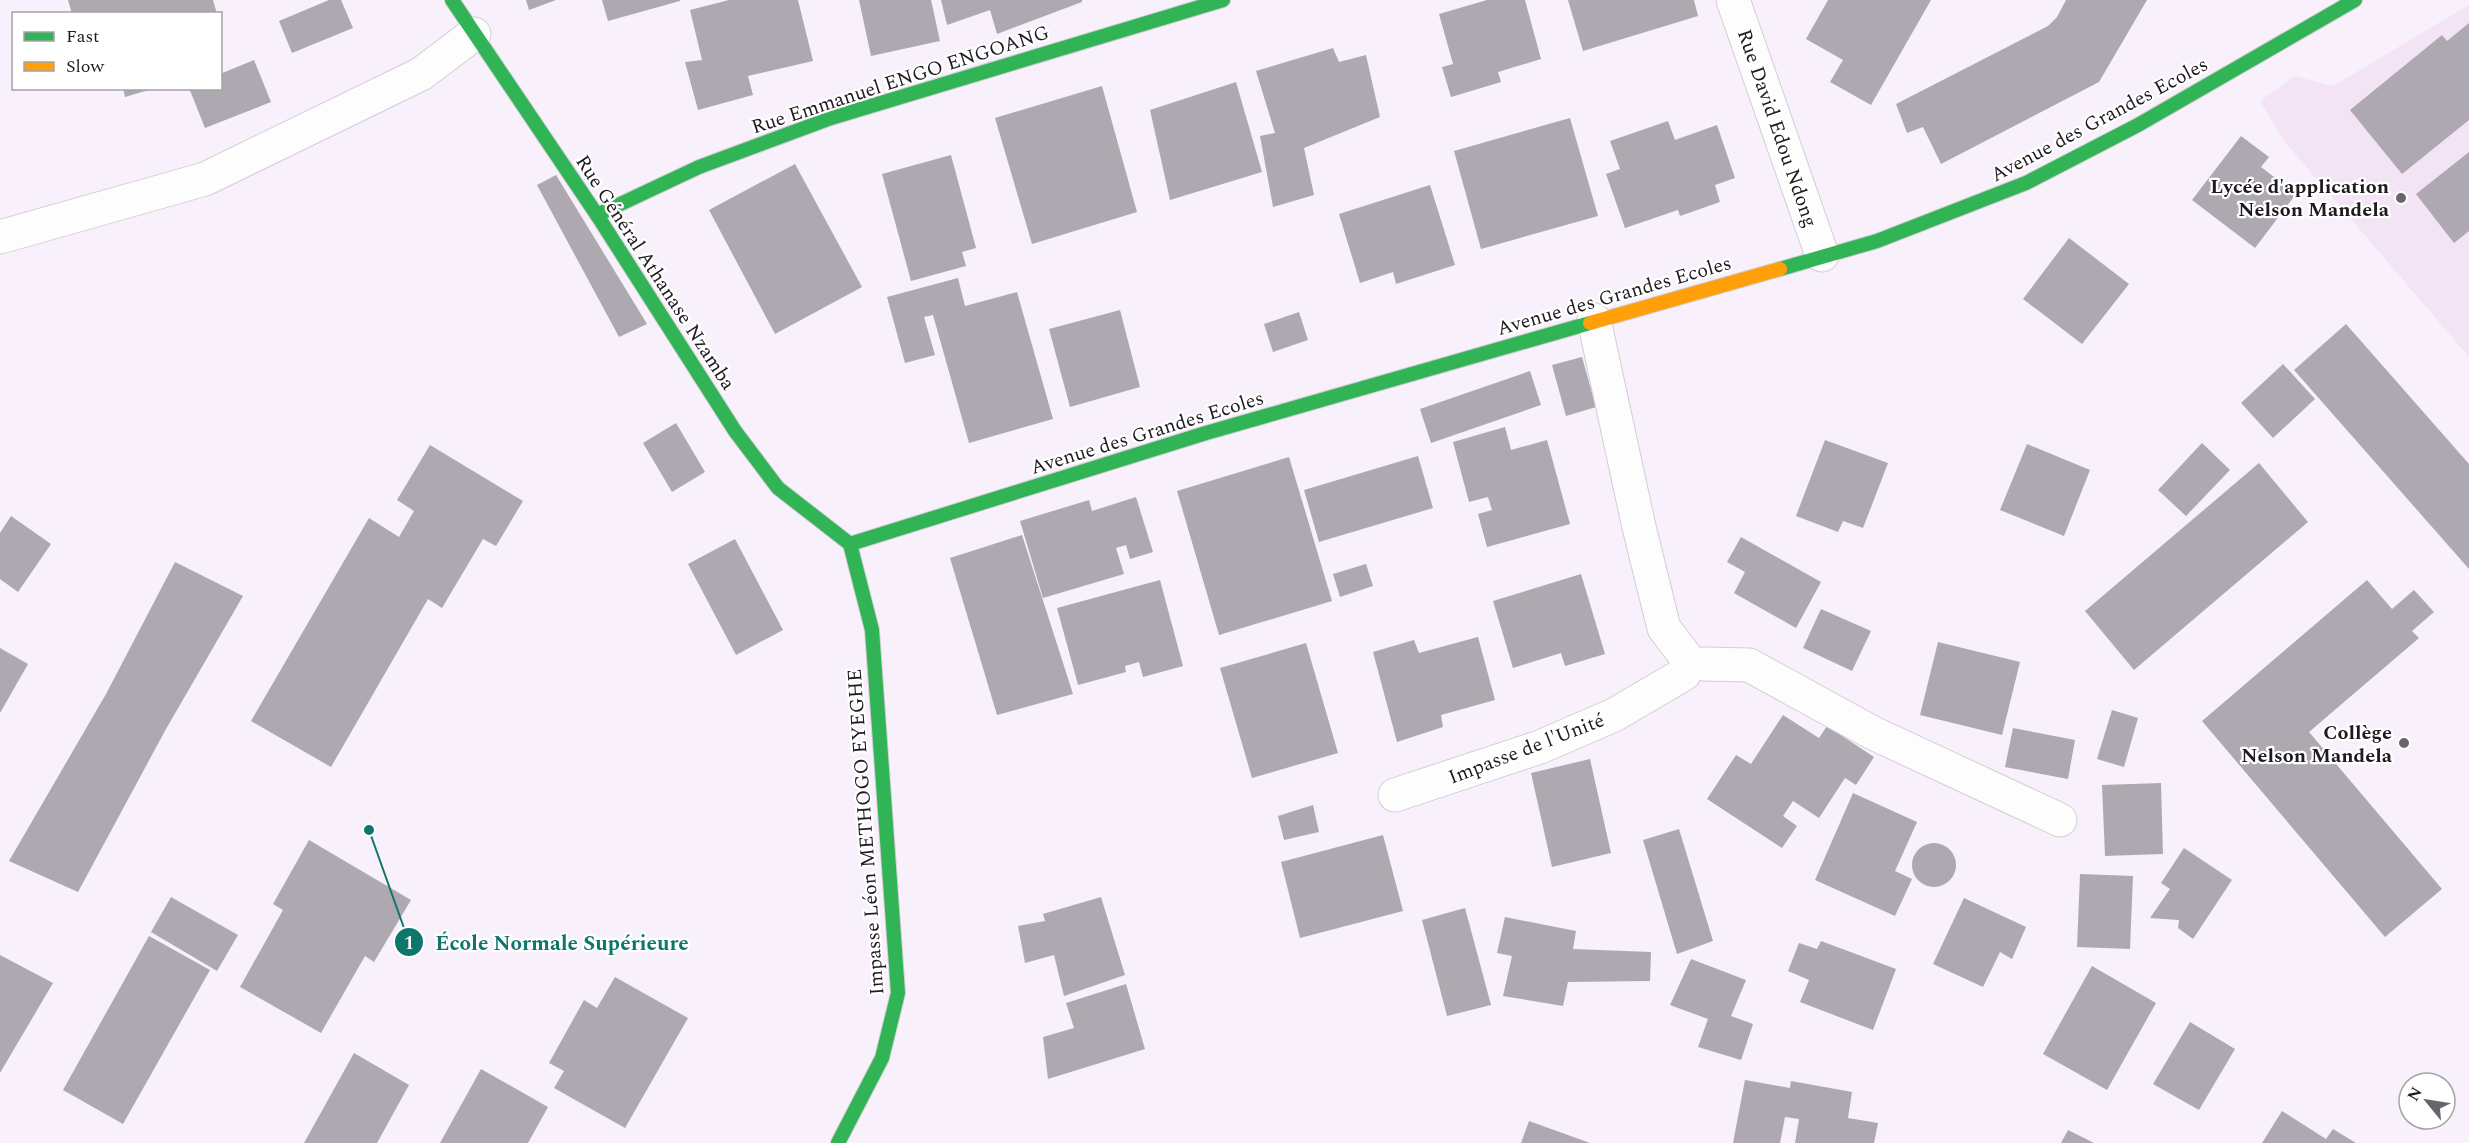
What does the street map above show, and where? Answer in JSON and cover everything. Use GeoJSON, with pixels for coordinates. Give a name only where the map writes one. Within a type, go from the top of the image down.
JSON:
{"type":"FeatureCollection","features":[{"type":"Feature","properties":{"kind":"street","name":"Rue Général Athanase Nzamba"},"geometry":{"type":"LineString","coordinates":[[452,0],[597,215],[735,431],[778,488],[850,544]]}},
{"type":"Feature","properties":{"kind":"street","name":"Rue Emmanuel ENGO ENGOANG"},"geometry":{"type":"LineString","coordinates":[[597,215],[699,167],[831,118],[1223,0]]}},
{"type":"Feature","properties":{"kind":"street","name":"Rue David Edou Ndong"},"geometry":{"type":"LineString","coordinates":[[1733,0],[1822,255]]}},
{"type":"Feature","properties":{"kind":"street","name":"Avenue des Grandes Ecoles"},"geometry":{"type":"LineString","coordinates":[[850,544],[1206,433],[1876,241],[2026,183],[2139,125],[2355,0]]}},
{"type":"Feature","properties":{"kind":"street"},"geometry":{"type":"LineString","coordinates":[[0,237],[205,179],[421,74],[474,34]]}},
{"type":"Feature","properties":{"kind":"street"},"geometry":{"type":"LineString","coordinates":[[1594,320],[1639,527],[1664,628],[1692,665],[1749,665],[1874,733],[2060,820]]}},
{"type":"Feature","properties":{"kind":"street","name":"Impasse Léon METHOGO EYEGHE"},"geometry":{"type":"LineString","coordinates":[[838,1143],[882,1058],[898,993],[872,630],[850,544]]}},
{"type":"Feature","properties":{"kind":"street","name":"Impasse de l'Unité"},"geometry":{"type":"LineString","coordinates":[[1395,795],[1540,747],[1614,715],[1692,665]]}},
{"type":"Feature","properties":{"kind":"shaded area","name":"Lycée d'application Nelson Mandela"},"geometry":{"type":"Polygon","coordinates":[[[2469,5],[2469,357],[2285,142],[2260,101],[2294,76],[2333,86],[2469,5]]]}},
{"type":"Feature","properties":{"kind":"building"},"geometry":{"type":"Polygon","coordinates":[[[68,0],[213,0],[216,12],[71,12],[68,0]]]}},
{"type":"Feature","properties":{"kind":"building"},"geometry":{"type":"Polygon","coordinates":[[[329,0],[341,0],[353,28],[292,53],[279,21],[329,0]]]}},
{"type":"Feature","properties":{"kind":"building"},"geometry":{"type":"Polygon","coordinates":[[[526,0],[556,0],[529,10],[526,0]]]}},
{"type":"Feature","properties":{"kind":"building"},"geometry":{"type":"Polygon","coordinates":[[[602,0],[680,0],[680,1],[608,21],[602,0]]]}},
{"type":"Feature","properties":{"kind":"building"},"geometry":{"type":"Polygon","coordinates":[[[729,0],[798,0],[813,61],[748,76],[753,95],[698,110],[685,62],[702,60],[690,10],[729,0]]]}},
{"type":"Feature","properties":{"kind":"building"},"geometry":{"type":"Polygon","coordinates":[[[859,0],[931,0],[940,41],[871,56],[859,0]]]}},
{"type":"Feature","properties":{"kind":"building"},"geometry":{"type":"Polygon","coordinates":[[[941,0],[1082,0],[1082,2],[997,34],[990,10],[947,25],[941,0]]]}},
{"type":"Feature","properties":{"kind":"building"},"geometry":{"type":"Polygon","coordinates":[[[1487,0],[1525,0],[1541,59],[1498,72],[1501,82],[1451,97],[1442,67],[1453,64],[1439,14],[1487,0]]]}},
{"type":"Feature","properties":{"kind":"building"},"geometry":{"type":"Polygon","coordinates":[[[1568,0],[1694,0],[1698,16],[1583,51],[1568,0]]]}},
{"type":"Feature","properties":{"kind":"building"},"geometry":{"type":"Polygon","coordinates":[[[1828,0],[1931,0],[1871,105],[1830,82],[1843,60],[1806,39],[1828,0]]]}},
{"type":"Feature","properties":{"kind":"building"},"geometry":{"type":"Polygon","coordinates":[[[2066,0],[2147,0],[2099,82],[1941,164],[1923,127],[1907,133],[1896,104],[2048,26],[2057,17],[2066,0]]]}},
{"type":"Feature","properties":{"kind":"building"},"geometry":{"type":"Polygon","coordinates":[[[2469,23],[2469,120],[2402,174],[2350,110],[2442,35],[2447,41],[2469,23]]]}},
{"type":"Feature","properties":{"kind":"building"},"geometry":{"type":"Polygon","coordinates":[[[1333,48],[1339,62],[1366,55],[1380,117],[1304,148],[1314,195],[1273,207],[1260,136],[1275,133],[1256,71],[1333,48]]]}},
{"type":"Feature","properties":{"kind":"building"},"geometry":{"type":"Polygon","coordinates":[[[254,60],[271,102],[205,128],[190,90],[222,90],[222,73],[254,60]]]}},
{"type":"Feature","properties":{"kind":"building"},"geometry":{"type":"Polygon","coordinates":[[[1236,82],[1262,172],[1170,200],[1150,110],[1236,82]]]}},
{"type":"Feature","properties":{"kind":"building"},"geometry":{"type":"Polygon","coordinates":[[[1102,86],[1137,212],[1032,244],[995,118],[1102,86]]]}},
{"type":"Feature","properties":{"kind":"building"},"geometry":{"type":"Polygon","coordinates":[[[123,90],[149,90],[125,97],[123,90]]]}},
{"type":"Feature","properties":{"kind":"building"},"geometry":{"type":"Polygon","coordinates":[[[1570,118],[1598,216],[1481,249],[1454,151],[1570,118]]]}},
{"type":"Feature","properties":{"kind":"building"},"geometry":{"type":"Polygon","coordinates":[[[1668,121],[1675,140],[1717,125],[1735,178],[1715,185],[1720,202],[1680,216],[1678,210],[1625,228],[1606,174],[1620,169],[1610,141],[1668,121]]]}},
{"type":"Feature","properties":{"kind":"building"},"geometry":{"type":"Polygon","coordinates":[[[2241,136],[2269,157],[2261,167],[2296,194],[2255,248],[2192,200],[2241,136]]]}},
{"type":"Feature","properties":{"kind":"building"},"geometry":{"type":"Polygon","coordinates":[[[2469,152],[2469,231],[2454,243],[2416,194],[2469,152]]]}},
{"type":"Feature","properties":{"kind":"building"},"geometry":{"type":"Polygon","coordinates":[[[951,155],[976,248],[962,252],[966,266],[911,281],[882,174],[951,155]]]}},
{"type":"Feature","properties":{"kind":"building"},"geometry":{"type":"Polygon","coordinates":[[[795,164],[862,287],[775,334],[709,210],[795,164]]]}},
{"type":"Feature","properties":{"kind":"building"},"geometry":{"type":"Polygon","coordinates":[[[556,175],[647,324],[619,337],[537,185],[556,175]]]}},
{"type":"Feature","properties":{"kind":"building"},"geometry":{"type":"Polygon","coordinates":[[[1430,185],[1455,265],[1396,284],[1393,272],[1360,283],[1339,214],[1430,185]]]}},
{"type":"Feature","properties":{"kind":"building"},"geometry":{"type":"Polygon","coordinates":[[[2069,238],[2129,284],[2082,344],[2023,299],[2069,238]]]}},
{"type":"Feature","properties":{"kind":"building"},"geometry":{"type":"Polygon","coordinates":[[[958,278],[965,306],[1017,292],[1053,419],[969,443],[933,315],[924,317],[935,355],[905,363],[887,297],[958,278]]]}},
{"type":"Feature","properties":{"kind":"building"},"geometry":{"type":"Polygon","coordinates":[[[1120,310],[1140,387],[1070,407],[1049,329],[1120,310]]]}},
{"type":"Feature","properties":{"kind":"building"},"geometry":{"type":"Polygon","coordinates":[[[1299,312],[1308,340],[1273,352],[1264,324],[1299,312]]]}},
{"type":"Feature","properties":{"kind":"building"},"geometry":{"type":"Polygon","coordinates":[[[2346,324],[2469,464],[2469,569],[2294,370],[2346,324]]]}},
{"type":"Feature","properties":{"kind":"building"},"geometry":{"type":"Polygon","coordinates":[[[1582,357],[1596,407],[1566,416],[1552,365],[1582,357]]]}},
{"type":"Feature","properties":{"kind":"building"},"geometry":{"type":"Polygon","coordinates":[[[2283,364],[2315,399],[2273,438],[2241,403],[2283,364]]]}},
{"type":"Feature","properties":{"kind":"building"},"geometry":{"type":"Polygon","coordinates":[[[1530,371],[1541,405],[1431,443],[1420,409],[1530,371]]]}},
{"type":"Feature","properties":{"kind":"building"},"geometry":{"type":"Polygon","coordinates":[[[676,423],[705,472],[672,492],[643,443],[676,423]]]}},
{"type":"Feature","properties":{"kind":"building"},"geometry":{"type":"Polygon","coordinates":[[[1505,427],[1511,450],[1547,440],[1570,524],[1487,547],[1478,514],[1492,510],[1488,497],[1469,502],[1453,442],[1505,427]]]}},
{"type":"Feature","properties":{"kind":"building"},"geometry":{"type":"Polygon","coordinates":[[[1825,440],[1888,463],[1863,528],[1843,521],[1838,532],[1796,516],[1825,440]]]}},
{"type":"Feature","properties":{"kind":"building"},"geometry":{"type":"Polygon","coordinates":[[[2202,443],[2230,470],[2186,516],[2158,490],[2202,443]]]}},
{"type":"Feature","properties":{"kind":"building"},"geometry":{"type":"Polygon","coordinates":[[[2027,444],[2090,470],[2064,536],[2000,510],[2027,444]]]}},
{"type":"Feature","properties":{"kind":"building"},"geometry":{"type":"Polygon","coordinates":[[[430,445],[523,501],[496,546],[483,539],[442,608],[428,599],[331,767],[251,721],[369,518],[399,537],[414,511],[397,500],[430,445]]]}},
{"type":"Feature","properties":{"kind":"building"},"geometry":{"type":"Polygon","coordinates":[[[1418,456],[1433,508],[1319,542],[1304,490],[1418,456]]]}},
{"type":"Feature","properties":{"kind":"building"},"geometry":{"type":"Polygon","coordinates":[[[1289,457],[1332,601],[1219,635],[1177,491],[1289,457]]]}},
{"type":"Feature","properties":{"kind":"building"},"geometry":{"type":"Polygon","coordinates":[[[2259,463],[2308,522],[2134,670],[2085,611],[2259,463]]]}},
{"type":"Feature","properties":{"kind":"building"},"geometry":{"type":"Polygon","coordinates":[[[1136,497],[1153,552],[1130,559],[1126,545],[1116,548],[1124,574],[1043,598],[1020,521],[1089,500],[1092,511],[1136,497]]]}},
{"type":"Feature","properties":{"kind":"building"},"geometry":{"type":"Polygon","coordinates":[[[11,516],[51,544],[18,592],[0,579],[0,533],[11,516]]]}},
{"type":"Feature","properties":{"kind":"building"},"geometry":{"type":"Polygon","coordinates":[[[1022,535],[1073,694],[997,715],[950,558],[1022,535]]]}},
{"type":"Feature","properties":{"kind":"building"},"geometry":{"type":"Polygon","coordinates":[[[1741,537],[1821,582],[1796,628],[1734,593],[1745,572],[1727,562],[1741,537]]]}},
{"type":"Feature","properties":{"kind":"building"},"geometry":{"type":"Polygon","coordinates":[[[735,539],[783,630],[736,655],[688,564],[735,539]]]}},
{"type":"Feature","properties":{"kind":"building"},"geometry":{"type":"Polygon","coordinates":[[[175,562],[243,596],[166,729],[78,892],[9,861],[106,694],[175,562]]]}},
{"type":"Feature","properties":{"kind":"building"},"geometry":{"type":"Polygon","coordinates":[[[1366,564],[1373,586],[1340,597],[1333,574],[1366,564]]]}},
{"type":"Feature","properties":{"kind":"building"},"geometry":{"type":"Polygon","coordinates":[[[1581,574],[1605,654],[1565,666],[1561,653],[1513,668],[1493,601],[1581,574]]]}},
{"type":"Feature","properties":{"kind":"building"},"geometry":{"type":"Polygon","coordinates":[[[1160,580],[1183,666],[1143,677],[1139,662],[1125,666],[1126,672],[1078,685],[1057,608],[1160,580]]]}},
{"type":"Feature","properties":{"kind":"building"},"geometry":{"type":"Polygon","coordinates":[[[2367,580],[2392,609],[2414,590],[2434,612],[2412,631],[2419,638],[2309,732],[2442,889],[2385,937],[2202,721],[2367,580]]]}},
{"type":"Feature","properties":{"kind":"building"},"geometry":{"type":"Polygon","coordinates":[[[1821,609],[1871,631],[1852,671],[1803,648],[1821,609]]]}},
{"type":"Feature","properties":{"kind":"building"},"geometry":{"type":"Polygon","coordinates":[[[1478,637],[1495,700],[1441,715],[1443,727],[1397,742],[1373,652],[1414,640],[1419,653],[1478,637]]]}},
{"type":"Feature","properties":{"kind":"building"},"geometry":{"type":"Polygon","coordinates":[[[1938,642],[2020,662],[2002,735],[1920,715],[1938,642]]]}},
{"type":"Feature","properties":{"kind":"building"},"geometry":{"type":"Polygon","coordinates":[[[1306,643],[1338,753],[1252,778],[1220,668],[1306,643]]]}},
{"type":"Feature","properties":{"kind":"building"},"geometry":{"type":"Polygon","coordinates":[[[0,648],[28,664],[0,713],[0,648]]]}},
{"type":"Feature","properties":{"kind":"building"},"geometry":{"type":"Polygon","coordinates":[[[2112,710],[2138,718],[2124,767],[2097,759],[2112,710]]]}},
{"type":"Feature","properties":{"kind":"building"},"geometry":{"type":"Polygon","coordinates":[[[1783,715],[1819,738],[1827,726],[1874,757],[1856,785],[1845,778],[1819,818],[1793,801],[1783,816],[1797,826],[1782,848],[1707,799],[1736,755],[1751,764],[1783,715]]]}},
{"type":"Feature","properties":{"kind":"building"},"geometry":{"type":"Polygon","coordinates":[[[2013,728],[2075,740],[2068,779],[2005,767],[2013,728]]]}},
{"type":"Feature","properties":{"kind":"building"},"geometry":{"type":"Polygon","coordinates":[[[1590,759],[1611,853],[1552,867],[1531,773],[1590,759]]]}},
{"type":"Feature","properties":{"kind":"building"},"geometry":{"type":"Polygon","coordinates":[[[2161,783],[2163,854],[2105,856],[2102,785],[2161,783]]]}},
{"type":"Feature","properties":{"kind":"building"},"geometry":{"type":"Polygon","coordinates":[[[1853,793],[1917,822],[1895,871],[1912,879],[1895,916],[1815,880],[1853,793]]]}},
{"type":"Feature","properties":{"kind":"building"},"geometry":{"type":"Polygon","coordinates":[[[1313,805],[1319,832],[1284,840],[1278,816],[1313,805]]]}},
{"type":"Feature","properties":{"kind":"building"},"geometry":{"type":"Polygon","coordinates":[[[1679,829],[1713,941],[1677,954],[1643,840],[1679,829]]]}},
{"type":"Feature","properties":{"kind":"building"},"geometry":{"type":"Polygon","coordinates":[[[1383,835],[1403,911],[1300,938],[1281,862],[1383,835]]]}},
{"type":"Feature","properties":{"kind":"building"},"geometry":{"type":"Polygon","coordinates":[[[309,840],[411,900],[374,962],[365,956],[321,1033],[240,987],[283,910],[273,904],[309,840]]]}},
{"type":"Feature","properties":{"kind":"building"},"geometry":{"type":"Polygon","coordinates":[[[1934,843],[1950,849],[1956,865],[1950,881],[1934,887],[1918,881],[1912,865],[1918,849],[1934,843]]]}},
{"type":"Feature","properties":{"kind":"building"},"geometry":{"type":"Polygon","coordinates":[[[2184,848],[2232,880],[2193,939],[2178,928],[2179,920],[2150,918],[2170,889],[2161,883],[2184,848]]]}},
{"type":"Feature","properties":{"kind":"building"},"geometry":{"type":"Polygon","coordinates":[[[2080,874],[2133,876],[2130,949],[2077,947],[2080,874]]]}},
{"type":"Feature","properties":{"kind":"building"},"geometry":{"type":"Polygon","coordinates":[[[171,897],[238,935],[217,971],[151,932],[171,897]]]}},
{"type":"Feature","properties":{"kind":"building"},"geometry":{"type":"Polygon","coordinates":[[[1101,897],[1125,975],[1064,996],[1054,955],[1025,963],[1018,926],[1045,921],[1043,914],[1101,897]]]}},
{"type":"Feature","properties":{"kind":"building"},"geometry":{"type":"Polygon","coordinates":[[[1964,898],[2026,927],[2012,959],[2000,952],[1983,987],[1933,964],[1964,898]]]}},
{"type":"Feature","properties":{"kind":"building"},"geometry":{"type":"Polygon","coordinates":[[[1465,908],[1491,1005],[1447,1016],[1422,920],[1465,908]]]}},
{"type":"Feature","properties":{"kind":"building"},"geometry":{"type":"Polygon","coordinates":[[[1505,917],[1576,931],[1573,949],[1651,952],[1650,981],[1568,982],[1563,1006],[1503,996],[1512,956],[1497,953],[1505,917]]]}},
{"type":"Feature","properties":{"kind":"building"},"geometry":{"type":"Polygon","coordinates":[[[149,936],[210,970],[123,1124],[63,1090],[149,936]]]}},
{"type":"Feature","properties":{"kind":"building"},"geometry":{"type":"Polygon","coordinates":[[[1821,941],[1896,969],[1873,1030],[1800,1002],[1809,980],[1788,971],[1799,943],[1817,949],[1821,941]]]}},
{"type":"Feature","properties":{"kind":"building"},"geometry":{"type":"Polygon","coordinates":[[[0,955],[53,983],[0,1073],[0,955]]]}},
{"type":"Feature","properties":{"kind":"building"},"geometry":{"type":"Polygon","coordinates":[[[1691,959],[1746,980],[1731,1016],[1753,1024],[1741,1060],[1698,1047],[1708,1019],[1670,1005],[1691,959]]]}},
{"type":"Feature","properties":{"kind":"building"},"geometry":{"type":"Polygon","coordinates":[[[2092,966],[2156,1003],[2107,1090],[2043,1054],[2092,966]]]}},
{"type":"Feature","properties":{"kind":"building"},"geometry":{"type":"Polygon","coordinates":[[[615,977],[688,1018],[625,1128],[554,1088],[564,1071],[549,1063],[584,1000],[597,1008],[615,977]]]}},
{"type":"Feature","properties":{"kind":"building"},"geometry":{"type":"Polygon","coordinates":[[[1126,984],[1145,1049],[1048,1079],[1043,1037],[1074,1028],[1066,1003],[1126,984]]]}},
{"type":"Feature","properties":{"kind":"building"},"geometry":{"type":"Polygon","coordinates":[[[2190,1022],[2235,1049],[2199,1110],[2153,1084],[2190,1022]]]}},
{"type":"Feature","properties":{"kind":"building"},"geometry":{"type":"Polygon","coordinates":[[[354,1053],[409,1085],[377,1143],[304,1143],[354,1053]]]}},
{"type":"Feature","properties":{"kind":"building"},"geometry":{"type":"Polygon","coordinates":[[[481,1069],[548,1107],[528,1143],[440,1143],[481,1069]]]}},
{"type":"Feature","properties":{"kind":"building"},"geometry":{"type":"Polygon","coordinates":[[[1745,1080],[1790,1088],[1791,1081],[1852,1092],[1848,1118],[1878,1123],[1874,1143],[1795,1143],[1799,1119],[1785,1117],[1780,1143],[1733,1143],[1745,1080]]]}},
{"type":"Feature","properties":{"kind":"building"},"geometry":{"type":"Polygon","coordinates":[[[2282,1111],[2326,1139],[2333,1129],[2356,1143],[2262,1143],[2282,1111]]]}},
{"type":"Feature","properties":{"kind":"building"},"geometry":{"type":"Polygon","coordinates":[[[1529,1121],[1590,1143],[1521,1143],[1529,1121]]]}},
{"type":"Feature","properties":{"kind":"building"},"geometry":{"type":"Polygon","coordinates":[[[2068,1130],[2094,1143],[2061,1143],[2068,1130]]]}},
{"type":"Feature","properties":{"kind":"traffic: fast"},"geometry":{"type":"LineString","coordinates":[[452,0],[597,215],[735,431],[778,488],[850,544]]}},
{"type":"Feature","properties":{"kind":"traffic: fast"},"geometry":{"type":"LineString","coordinates":[[597,215],[699,167],[831,118],[1223,0]]}},
{"type":"Feature","properties":{"kind":"traffic: fast"},"geometry":{"type":"LineString","coordinates":[[1780,269],[1877,241],[2026,183],[2138,125],[2355,0]]}},
{"type":"Feature","properties":{"kind":"traffic: fast"},"geometry":{"type":"LineString","coordinates":[[850,544],[1206,433],[1590,323]]}},
{"type":"Feature","properties":{"kind":"traffic: fast"},"geometry":{"type":"LineString","coordinates":[[838,1143],[882,1058],[898,993],[872,630],[850,544]]}},
{"type":"Feature","properties":{"kind":"traffic: slow"},"geometry":{"type":"LineString","coordinates":[[1590,323],[1780,269]]}},
{"type":"Feature","properties":{"kind":"place","name":"Lycée d'application Nelson Mandela"},"geometry":{"type":"Point","coordinates":[2401,198]}},
{"type":"Feature","properties":{"kind":"place","name":"Collège Nelson Mandela"},"geometry":{"type":"Point","coordinates":[2404,743]}},
{"type":"Feature","properties":{"kind":"place","name":"École Normale Supérieure"},"geometry":{"type":"Point","coordinates":[369,830]}}]}
